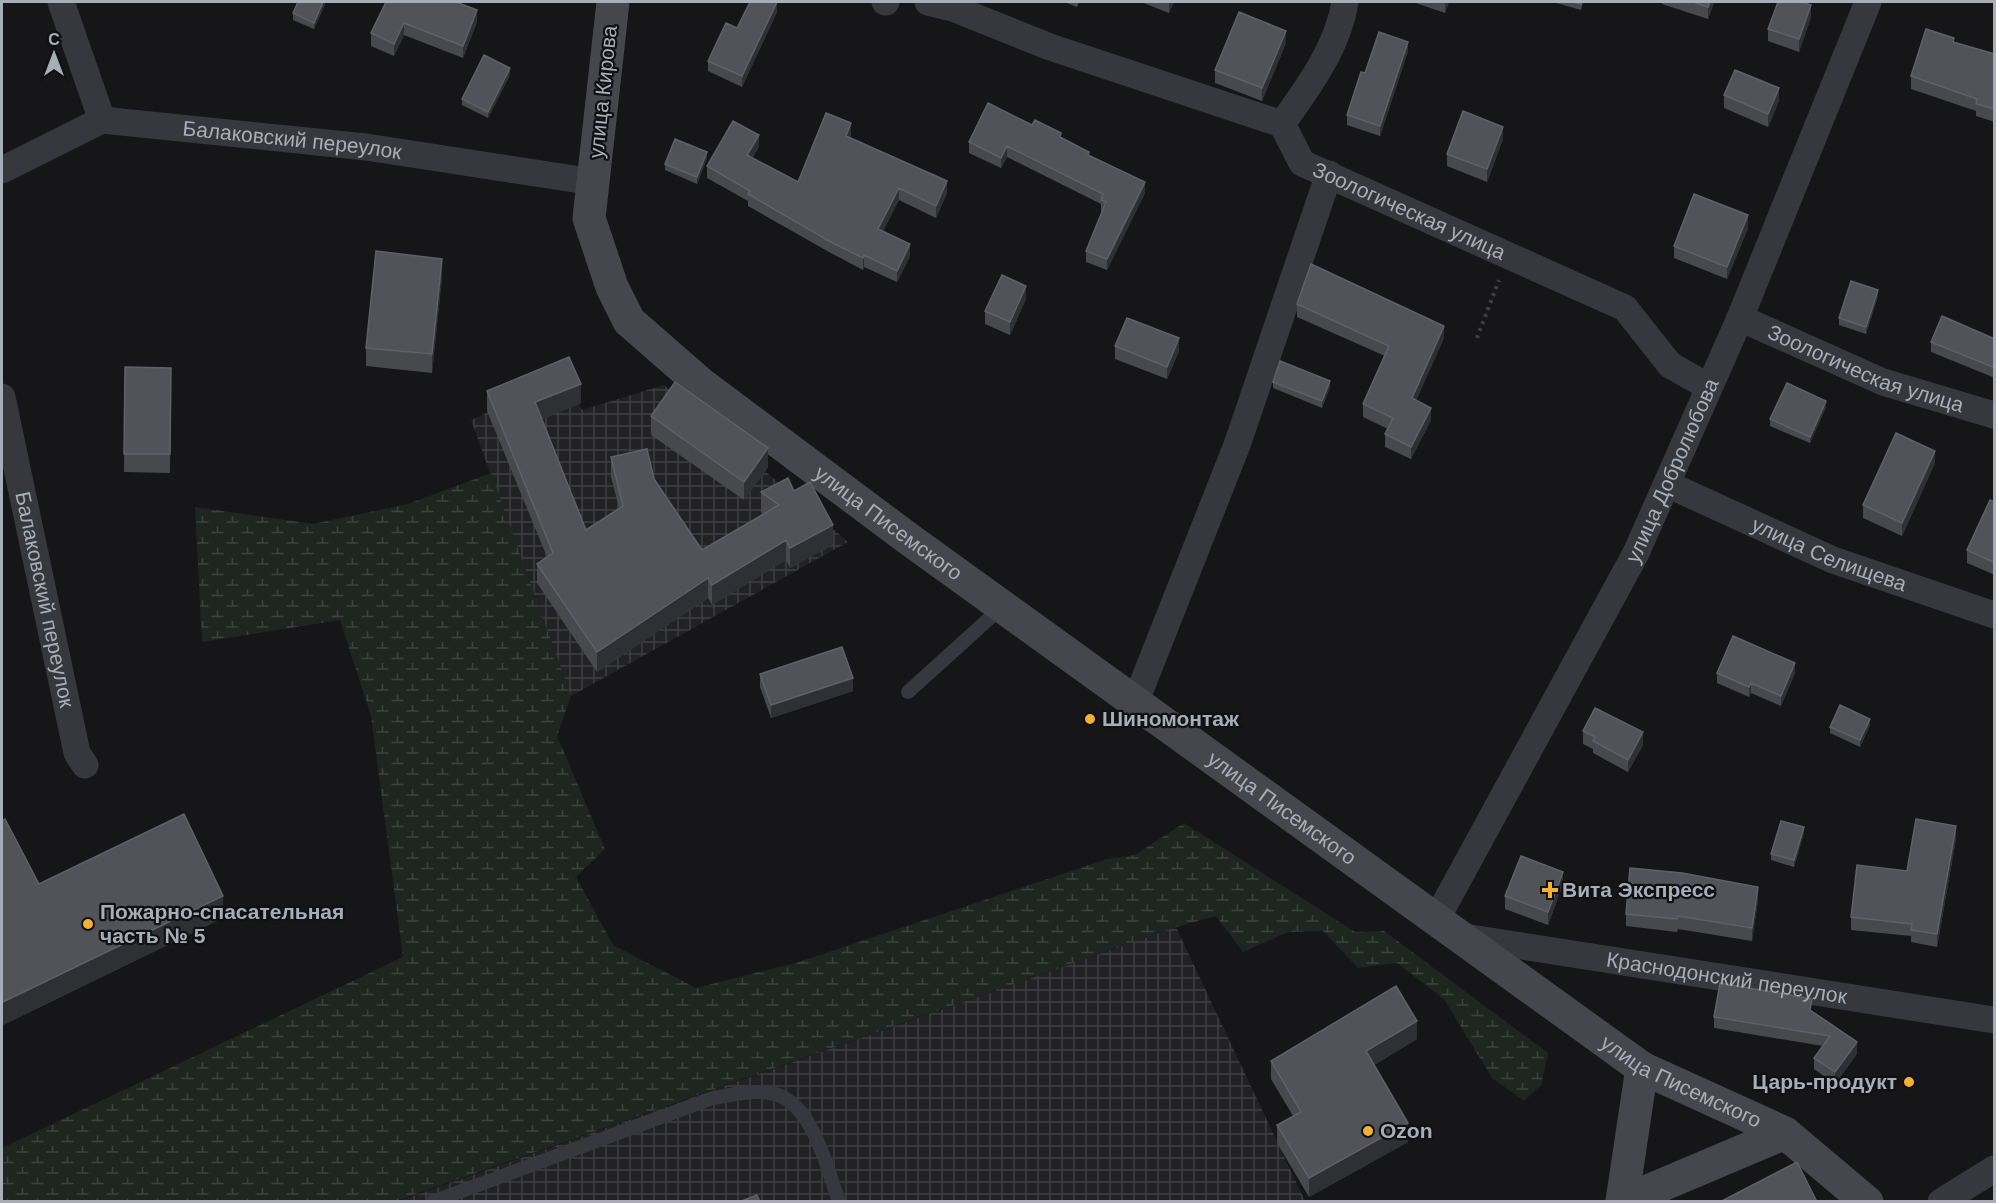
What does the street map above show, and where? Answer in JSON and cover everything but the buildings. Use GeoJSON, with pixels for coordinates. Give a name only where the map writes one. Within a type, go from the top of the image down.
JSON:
{"type":"FeatureCollection","features":[{"type":"Feature","properties":{"kind":"main road","name":"улица Кирова"},"geometry":{"type":"LineString","coordinates":[[594,182],[613,2]]}},
{"type":"Feature","properties":{"kind":"main road","name":"улица Писемского"},"geometry":{"type":"LineString","coordinates":[[594,182],[590,218],[612,287],[629,321],[700,383],[1135,704],[1642,1068],[1785,1133],[1867,1202]]}},
{"type":"Feature","properties":{"kind":"main road"},"geometry":{"type":"LineString","coordinates":[[1622,1201],[1642,1068]]}},
{"type":"Feature","properties":{"kind":"main road"},"geometry":{"type":"LineString","coordinates":[[1622,1201],[1785,1133]]}},
{"type":"Feature","properties":{"kind":"street"},"geometry":{"type":"LineString","coordinates":[[2,170],[102,120],[61,2]]}},
{"type":"Feature","properties":{"kind":"street"},"geometry":{"type":"LineString","coordinates":[[928,2],[953,8],[1050,47],[1282,124],[1315,78],[1342,23],[1346,2]]}},
{"type":"Feature","properties":{"kind":"street","name":"улица Добролюбова"},"geometry":{"type":"LineString","coordinates":[[1447,928],[1636,553],[1740,318],[1868,2]]}},
{"type":"Feature","properties":{"kind":"street","name":"Балаковский переулок"},"geometry":{"type":"LineString","coordinates":[[102,120],[366,147],[594,182]]}},
{"type":"Feature","properties":{"kind":"street","name":"Зоологическая улица"},"geometry":{"type":"LineString","coordinates":[[1282,124],[1302,163],[1509,254],[1624,308],[1670,364],[1709,387]]}},
{"type":"Feature","properties":{"kind":"street"},"geometry":{"type":"LineString","coordinates":[[1135,704],[1237,445],[1329,174]]}},
{"type":"Feature","properties":{"kind":"street","name":"Зоологическая улица"},"geometry":{"type":"LineString","coordinates":[[1740,318],[1883,382],[1995,415]]}},
{"type":"Feature","properties":{"kind":"street","name":"Балаковский переулок"},"geometry":{"type":"LineString","coordinates":[[2,397],[78,753],[85,765]]}},
{"type":"Feature","properties":{"kind":"street","name":"улица Селищева"},"geometry":{"type":"LineString","coordinates":[[1667,484],[1833,560],[1995,615]]}},
{"type":"Feature","properties":{"kind":"street","name":"Краснодонский переулок"},"geometry":{"type":"LineString","coordinates":[[1447,928],[1995,1020]]}},
{"type":"Feature","properties":{"kind":"street"},"geometry":{"type":"LineString","coordinates":[[1941,1202],[1995,1169]]}},
{"type":"Feature","properties":{"kind":"lane"},"geometry":{"type":"LineString","coordinates":[[908,692],[1002,607]]}},
{"type":"Feature","properties":{"kind":"lane"},"geometry":{"type":"LineString","coordinates":[[432,1202],[710,1099],[743,1093],[772,1092],[794,1104],[812,1127],[839,1202]]}},
{"type":"Feature","properties":{"kind":"path"},"geometry":{"type":"LineString","coordinates":[[1477,339],[1509,254]]}},
{"type":"Feature","properties":{"kind":"shaded area"},"geometry":{"type":"Polygon","coordinates":[[[567,375],[582,410],[664,385],[848,542],[571,696],[471,420],[567,375]]]}},
{"type":"Feature","properties":{"kind":"shaded area"},"geometry":{"type":"Polygon","coordinates":[[[1176,927],[1305,1201],[396,1202],[1176,927]]]}},
{"type":"Feature","properties":{"kind":"green space"},"geometry":{"type":"Polygon","coordinates":[[[491,473],[571,696],[557,736],[605,849],[576,877],[613,945],[696,988],[799,962],[1107,859],[1135,855],[1184,823],[1355,932],[1384,931],[1548,1053],[1541,1085],[1524,1101],[1492,1078],[1444,999],[1397,963],[1358,968],[1323,931],[1288,932],[1243,952],[1216,916],[1176,927],[396,1201],[2,1201],[2,1148],[403,957],[371,716],[340,620],[202,642],[195,507],[313,524],[408,504],[491,473]]]}},
{"type":"Feature","properties":{"kind":"place","name":"Шиномонтаж"},"geometry":{"type":"Point","coordinates":[1090,719]}},
{"type":"Feature","properties":{"kind":"place","name":"Вита Экспресс"},"geometry":{"type":"Point","coordinates":[1550,890]}},
{"type":"Feature","properties":{"kind":"place","name":"Пожарно-спасательная часть № 5"},"geometry":{"type":"Point","coordinates":[88,924]}},
{"type":"Feature","properties":{"kind":"place","name":"Царь-продукт"},"geometry":{"type":"Point","coordinates":[1909,1082]}},
{"type":"Feature","properties":{"kind":"place","name":"Ozon"},"geometry":{"type":"Point","coordinates":[1368,1131]}}]}
